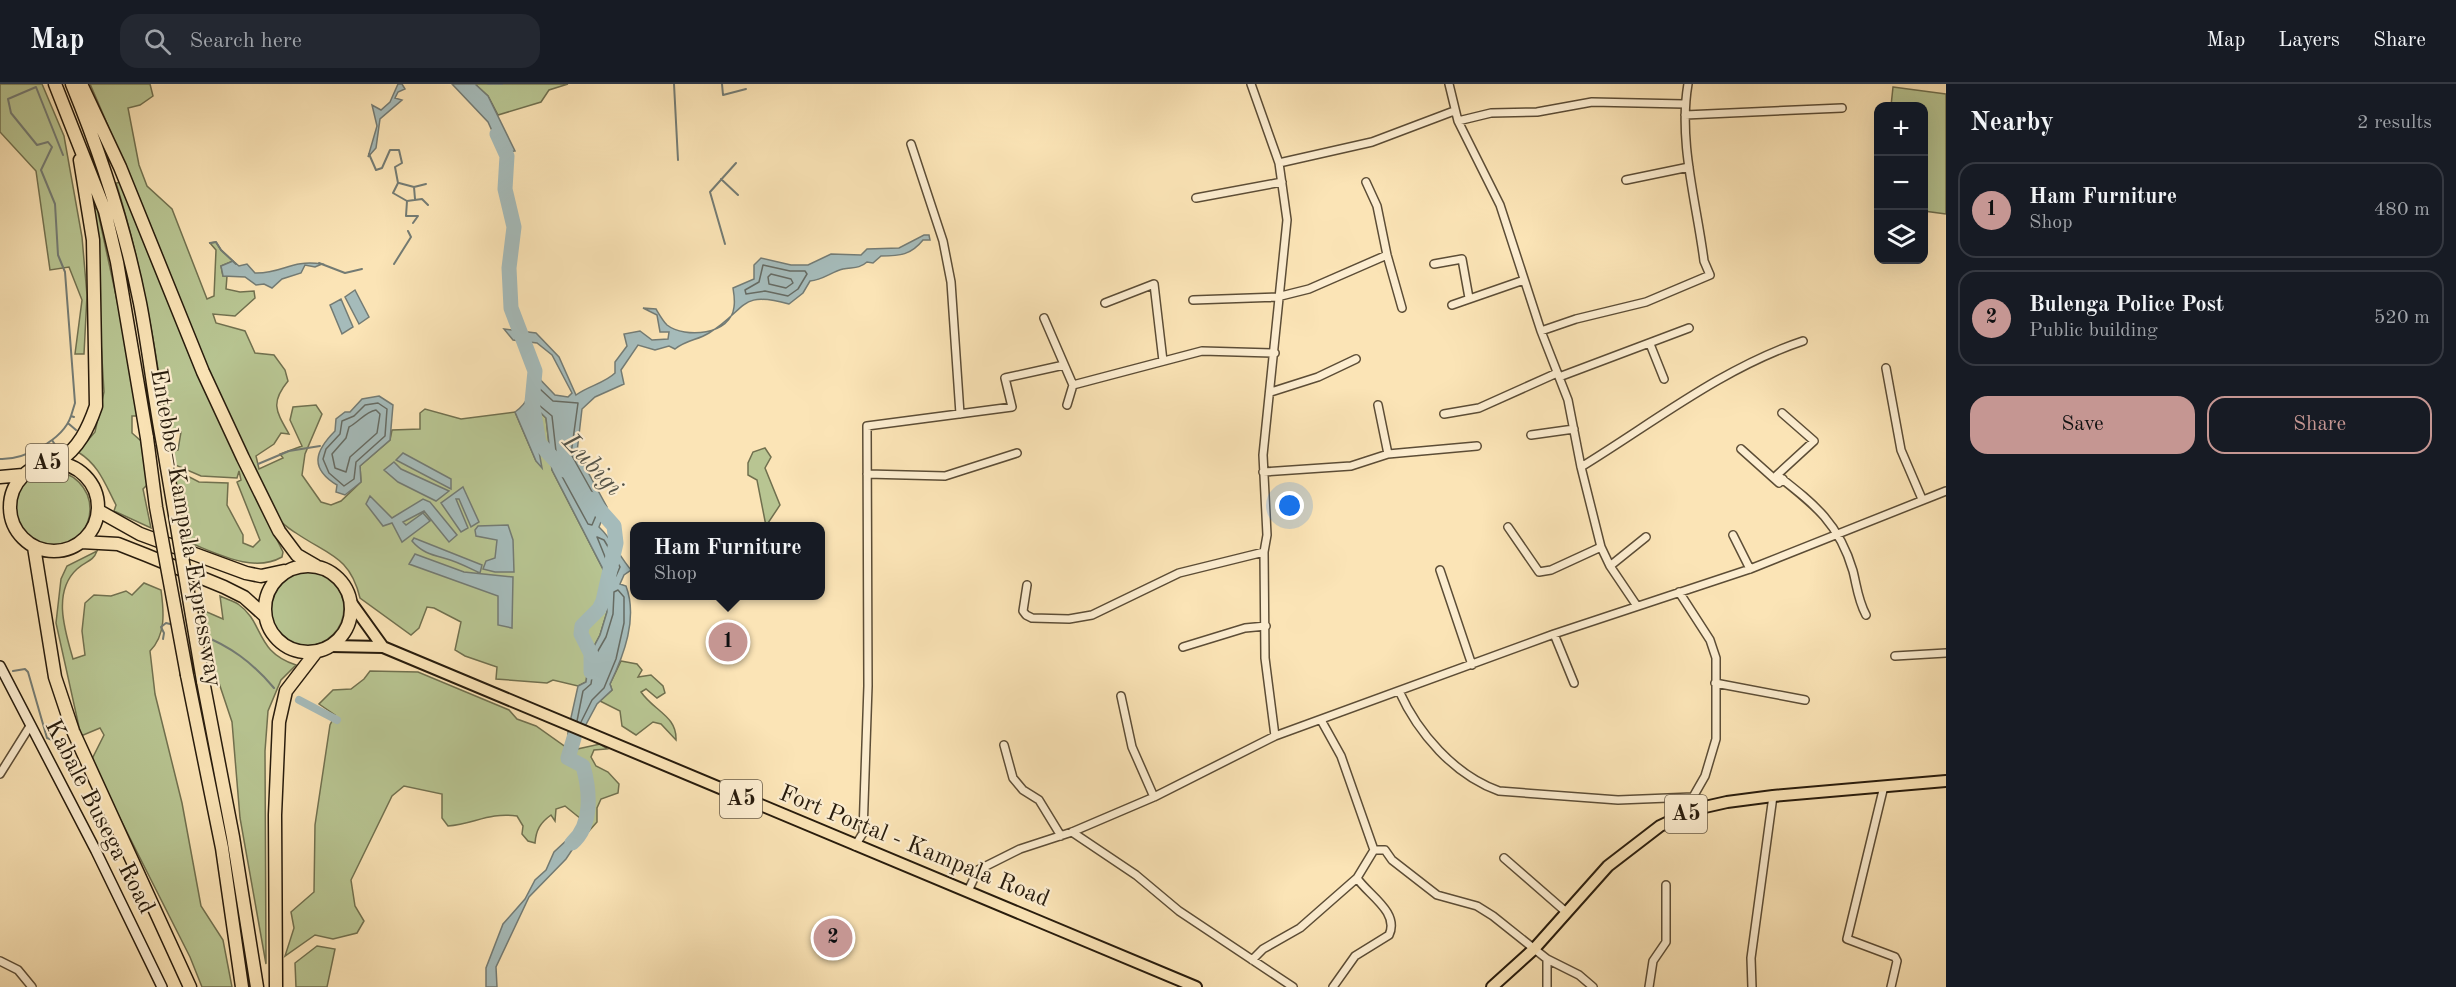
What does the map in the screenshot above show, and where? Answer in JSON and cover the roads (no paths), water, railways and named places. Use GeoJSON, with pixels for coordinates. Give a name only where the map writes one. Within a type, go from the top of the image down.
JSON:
{"type":"FeatureCollection","features":[{"type":"Feature","properties":{"kind":"highway","name":"Entebbe–Kampala Expressway"},"geometry":{"type":"LineString","coordinates":[[55,84],[105,211],[117,262],[147,438],[156,507],[222,848],[242,987]]}},
{"type":"Feature","properties":{"kind":"highway","name":"Entebbe–Kampala Expressway"},"geometry":{"type":"LineString","coordinates":[[72,84],[93,136],[123,229],[140,303],[257,987]]}},
{"type":"Feature","properties":{"kind":"highway"},"geometry":{"type":"LineString","coordinates":[[81,84],[120,167],[203,372],[279,531],[297,555],[339,578],[350,601],[347,626],[331,646]]}},
{"type":"Feature","properties":{"kind":"highway"},"geometry":{"type":"LineString","coordinates":[[58,462],[75,448],[88,429],[96,406],[93,240],[87,192],[72,126]]}},
{"type":"Feature","properties":{"kind":"highway","name":"A5"},"geometry":{"type":"LineString","coordinates":[[34,547],[18,532],[5,507],[23,475],[39,465],[58,462],[68,464],[85,474],[96,491],[99,511]]}},
{"type":"Feature","properties":{"kind":"highway","name":"A5"},"geometry":{"type":"LineString","coordinates":[[0,477],[23,475]]}},
{"type":"Feature","properties":{"kind":"highway"},"geometry":{"type":"LineString","coordinates":[[190,987],[73,731],[55,677],[34,547],[61,551],[81,542],[93,529],[99,511],[140,534],[246,573],[261,576],[302,566],[316,566]]}},
{"type":"Feature","properties":{"kind":"highway"},"geometry":{"type":"LineString","coordinates":[[81,542],[118,544],[146,555],[234,592],[264,615]]}},
{"type":"Feature","properties":{"kind":"highway"},"geometry":{"type":"LineString","coordinates":[[287,571],[269,589],[264,615],[268,627],[282,645],[304,652],[316,652]]}},
{"type":"Feature","properties":{"kind":"highway","name":"A5"},"geometry":{"type":"LineString","coordinates":[[316,652],[331,646]]}},
{"type":"Feature","properties":{"kind":"highway"},"geometry":{"type":"LineString","coordinates":[[276,987],[275,815],[279,722],[286,691],[316,652]]}},
{"type":"Feature","properties":{"kind":"main road"},"geometry":{"type":"LineString","coordinates":[[350,601],[383,647]]}},
{"type":"Feature","properties":{"kind":"main road","name":"A5"},"geometry":{"type":"LineString","coordinates":[[331,646],[383,647]]}},
{"type":"Feature","properties":{"kind":"main road","name":"Fort Portal - Kampala Road"},"geometry":{"type":"LineString","coordinates":[[383,647],[1196,987]]}},
{"type":"Feature","properties":{"kind":"main road","name":"A5"},"geometry":{"type":"LineString","coordinates":[[1492,987],[1534,949],[1608,866],[1660,826],[1696,809],[1773,796],[1946,782]]}},
{"type":"Feature","properties":{"kind":"street"},"geometry":{"type":"LineString","coordinates":[[1251,84],[1280,163],[1287,220],[1277,297],[1275,352],[1263,472],[1267,535],[1264,552],[1265,658],[1275,736]]}},
{"type":"Feature","properties":{"kind":"street"},"geometry":{"type":"LineString","coordinates":[[1449,84],[1458,121],[1500,206],[1541,332],[1558,375],[1574,429],[1601,547],[1610,566],[1637,606]]}},
{"type":"Feature","properties":{"kind":"street"},"geometry":{"type":"LineString","coordinates":[[1541,332],[1576,319],[1646,302],[1710,275],[1704,261],[1689,167],[1684,104],[1688,84]]}},
{"type":"Feature","properties":{"kind":"street"},"geometry":{"type":"LineString","coordinates":[[1458,121],[1491,113],[1537,111],[1592,102],[1684,104]]}},
{"type":"Feature","properties":{"kind":"street"},"geometry":{"type":"LineString","coordinates":[[1685,116],[1842,108]]}},
{"type":"Feature","properties":{"kind":"street"},"geometry":{"type":"LineString","coordinates":[[1280,163],[1372,142],[1454,111]]}},
{"type":"Feature","properties":{"kind":"street"},"geometry":{"type":"LineString","coordinates":[[911,144],[943,241],[951,282],[960,414]]}},
{"type":"Feature","properties":{"kind":"street"},"geometry":{"type":"LineString","coordinates":[[1626,180],[1689,167]]}},
{"type":"Feature","properties":{"kind":"street"},"geometry":{"type":"LineString","coordinates":[[1196,198],[1282,182]]}},
{"type":"Feature","properties":{"kind":"street"},"geometry":{"type":"LineString","coordinates":[[1366,182],[1377,206],[1387,255],[1402,308]]}},
{"type":"Feature","properties":{"kind":"street"},"geometry":{"type":"LineString","coordinates":[[1193,300],[1277,297],[1309,289],[1387,255]]}},
{"type":"Feature","properties":{"kind":"street"},"geometry":{"type":"LineString","coordinates":[[1434,264],[1462,259],[1469,298]]}},
{"type":"Feature","properties":{"kind":"street"},"geometry":{"type":"LineString","coordinates":[[1452,305],[1524,280]]}},
{"type":"Feature","properties":{"kind":"street"},"geometry":{"type":"LineString","coordinates":[[1105,303],[1154,284],[1163,361]]}},
{"type":"Feature","properties":{"kind":"street"},"geometry":{"type":"LineString","coordinates":[[1044,318],[1073,385],[1067,405]]}},
{"type":"Feature","properties":{"kind":"street"},"geometry":{"type":"LineString","coordinates":[[1444,414],[1479,408],[1558,375],[1650,344],[1689,328]]}},
{"type":"Feature","properties":{"kind":"street"},"geometry":{"type":"LineString","coordinates":[[1581,467],[1648,426],[1696,392],[1769,352],[1803,341]]}},
{"type":"Feature","properties":{"kind":"street"},"geometry":{"type":"LineString","coordinates":[[1650,344],[1664,379]]}},
{"type":"Feature","properties":{"kind":"street"},"geometry":{"type":"LineString","coordinates":[[1073,385],[1202,351],[1275,352]]}},
{"type":"Feature","properties":{"kind":"street"},"geometry":{"type":"LineString","coordinates":[[1271,392],[1318,377],[1356,359]]}},
{"type":"Feature","properties":{"kind":"street"},"geometry":{"type":"LineString","coordinates":[[855,846],[862,833],[867,697],[867,426],[1012,407],[1005,378],[1064,365]]}},
{"type":"Feature","properties":{"kind":"street"},"geometry":{"type":"LineString","coordinates":[[1886,368],[1901,450],[1922,500]]}},
{"type":"Feature","properties":{"kind":"street"},"geometry":{"type":"LineString","coordinates":[[1378,405],[1388,454]]}},
{"type":"Feature","properties":{"kind":"street"},"geometry":{"type":"LineString","coordinates":[[1782,413],[1814,441],[1777,475],[1819,508],[1839,534],[1853,572],[1857,598],[1866,615]]}},
{"type":"Feature","properties":{"kind":"street"},"geometry":{"type":"LineString","coordinates":[[1531,435],[1574,429]]}},
{"type":"Feature","properties":{"kind":"street"},"geometry":{"type":"LineString","coordinates":[[1263,472],[1351,466],[1388,454],[1477,446]]}},
{"type":"Feature","properties":{"kind":"street"},"geometry":{"type":"LineString","coordinates":[[1741,449],[1779,483],[1783,479]]}},
{"type":"Feature","properties":{"kind":"street"},"geometry":{"type":"LineString","coordinates":[[867,474],[945,476],[1017,453]]}},
{"type":"Feature","properties":{"kind":"street"},"geometry":{"type":"LineString","coordinates":[[968,891],[978,870],[1020,849],[1072,832],[1154,797],[1275,736],[1554,634],[1749,569],[1946,491]]}},
{"type":"Feature","properties":{"kind":"street"},"geometry":{"type":"LineString","coordinates":[[1508,527],[1539,572],[1551,570],[1601,547]]}},
{"type":"Feature","properties":{"kind":"street"},"geometry":{"type":"LineString","coordinates":[[1732,536],[1749,569]]}},
{"type":"Feature","properties":{"kind":"street"},"geometry":{"type":"LineString","coordinates":[[1610,566],[1646,537]]}},
{"type":"Feature","properties":{"kind":"street"},"geometry":{"type":"LineString","coordinates":[[1027,585],[1023,611],[1026,615],[1032,618],[1069,619],[1092,615],[1179,573],[1264,552]]}},
{"type":"Feature","properties":{"kind":"street"},"geometry":{"type":"LineString","coordinates":[[1440,570],[1472,664]]}},
{"type":"Feature","properties":{"kind":"street"},"geometry":{"type":"LineString","coordinates":[[1679,592],[1710,640],[1716,658],[1716,739],[1705,776],[1692,797]]}},
{"type":"Feature","properties":{"kind":"street"},"geometry":{"type":"LineString","coordinates":[[1183,647],[1245,628],[1266,626]]}},
{"type":"Feature","properties":{"kind":"street"},"geometry":{"type":"LineString","coordinates":[[1554,634],[1574,683]]}},
{"type":"Feature","properties":{"kind":"street"},"geometry":{"type":"LineString","coordinates":[[1895,656],[1946,653]]}},
{"type":"Feature","properties":{"kind":"street","name":"Kabale Busega Road"},"geometry":{"type":"LineString","coordinates":[[0,666],[96,851],[162,987]]}},
{"type":"Feature","properties":{"kind":"street"},"geometry":{"type":"LineString","coordinates":[[1715,683],[1805,700]]}},
{"type":"Feature","properties":{"kind":"street"},"geometry":{"type":"LineString","coordinates":[[1399,691],[1418,726],[1454,765],[1469,777],[1498,791],[1618,800],[1692,797]]}},
{"type":"Feature","properties":{"kind":"street"},"geometry":{"type":"LineString","coordinates":[[1120,696],[1132,747],[1154,797]]}},
{"type":"Feature","properties":{"kind":"street"},"geometry":{"type":"LineString","coordinates":[[1321,720],[1341,756],[1374,850]]}},
{"type":"Feature","properties":{"kind":"street"},"geometry":{"type":"LineString","coordinates":[[0,774],[30,726]]}},
{"type":"Feature","properties":{"kind":"street"},"geometry":{"type":"LineString","coordinates":[[1004,745],[1013,778],[1023,790],[1039,800],[1060,836]]}},
{"type":"Feature","properties":{"kind":"street"},"geometry":{"type":"LineString","coordinates":[[1884,786],[1847,939],[1895,957],[1897,961],[1891,987]]}},
{"type":"Feature","properties":{"kind":"street"},"geometry":{"type":"LineString","coordinates":[[1752,987],[1751,958],[1773,796]]}},
{"type":"Feature","properties":{"kind":"street"},"geometry":{"type":"LineString","coordinates":[[1692,797],[1696,809]]}},
{"type":"Feature","properties":{"kind":"street"},"geometry":{"type":"LineString","coordinates":[[1072,832],[1136,875],[1179,911],[1293,987]]}},
{"type":"Feature","properties":{"kind":"street"},"geometry":{"type":"LineString","coordinates":[[1252,960],[1263,949],[1300,928],[1357,878],[1374,850]]}},
{"type":"Feature","properties":{"kind":"street"},"geometry":{"type":"LineString","coordinates":[[1374,850],[1385,850],[1392,860],[1437,894],[1477,906],[1493,916],[1547,959],[1579,975],[1593,987]]}},
{"type":"Feature","properties":{"kind":"street"},"geometry":{"type":"LineString","coordinates":[[1504,858],[1566,912]]}},
{"type":"Feature","properties":{"kind":"street"},"geometry":{"type":"LineString","coordinates":[[1333,987],[1355,956],[1391,931],[1386,911],[1357,878]]}},
{"type":"Feature","properties":{"kind":"street"},"geometry":{"type":"LineString","coordinates":[[1649,987],[1653,961],[1666,942],[1666,885]]}},
{"type":"Feature","properties":{"kind":"street"},"geometry":{"type":"LineString","coordinates":[[1547,959],[1547,987]]}},
{"type":"Feature","properties":{"kind":"street"},"geometry":{"type":"LineString","coordinates":[[0,961],[18,970],[32,987]]}},
{"type":"Feature","properties":{"kind":"water"},"geometry":{"type":"Polygon","coordinates":[[[398,84],[402,84],[405,89],[398,92],[395,98],[402,100],[380,119],[376,148],[368,157],[377,126],[372,105],[381,110],[390,102],[398,84]]]}},
{"type":"Feature","properties":{"kind":"water"},"geometry":{"type":"Polygon","coordinates":[[[452,84],[475,84],[488,96],[515,151],[502,153],[488,122],[452,84]]]}},
{"type":"Feature","properties":{"kind":"water"},"geometry":{"type":"Polygon","coordinates":[[[924,235],[929,235],[930,240],[923,240],[905,254],[881,256],[873,263],[867,262],[859,267],[843,269],[810,281],[803,293],[789,304],[760,299],[744,304],[731,316],[734,305],[733,288],[754,279],[754,265],[761,258],[791,265],[808,265],[831,254],[861,255],[867,249],[899,248],[924,235]]]}},
{"type":"Feature","properties":{"kind":"water"},"geometry":{"type":"Polygon","coordinates":[[[233,261],[239,266],[247,264],[255,273],[264,273],[302,263],[322,264],[315,267],[305,265],[301,273],[282,279],[272,288],[264,284],[256,285],[245,277],[223,276],[221,266],[233,261]]]}},
{"type":"Feature","properties":{"kind":"water"},"geometry":{"type":"Polygon","coordinates":[[[355,290],[369,317],[359,324],[345,297],[355,290]]]}},
{"type":"Feature","properties":{"kind":"water"},"geometry":{"type":"Polygon","coordinates":[[[341,299],[353,327],[342,334],[330,305],[341,299]]]}},
{"type":"Feature","properties":{"kind":"water"},"geometry":{"type":"Polygon","coordinates":[[[643,308],[656,309],[667,325],[675,329],[695,333],[714,329],[675,349],[669,346],[655,350],[638,345],[621,370],[624,384],[595,397],[582,409],[577,452],[607,507],[599,527],[630,569],[620,584],[626,586],[631,611],[628,636],[610,684],[612,690],[597,704],[568,758],[568,731],[578,686],[586,682],[590,654],[600,635],[607,612],[606,575],[552,470],[546,418],[536,408],[532,413],[542,468],[536,461],[515,412],[524,404],[529,394],[532,371],[555,395],[568,397],[572,393],[552,355],[537,343],[513,340],[504,329],[536,333],[559,357],[576,395],[615,373],[615,362],[627,346],[624,334],[640,331],[652,340],[668,339],[669,332],[660,332],[657,315],[643,308]]]}},
{"type":"Feature","properties":{"kind":"water"},"geometry":{"type":"Polygon","coordinates":[[[379,396],[393,405],[390,440],[360,466],[361,482],[345,495],[336,492],[337,485],[328,479],[319,466],[319,452],[335,431],[336,419],[345,412],[350,412],[362,399],[379,396]]]}},
{"type":"Feature","properties":{"kind":"water"},"geometry":{"type":"Polygon","coordinates":[[[403,453],[451,479],[451,489],[396,460],[403,453]]]}},
{"type":"Feature","properties":{"kind":"water"},"geometry":{"type":"Polygon","coordinates":[[[394,462],[401,469],[449,491],[436,501],[398,482],[384,470],[394,462]]]}},
{"type":"Feature","properties":{"kind":"water"},"geometry":{"type":"Polygon","coordinates":[[[463,487],[479,522],[471,527],[459,499],[456,499],[468,528],[461,532],[441,503],[463,487]]]}},
{"type":"Feature","properties":{"kind":"water"},"geometry":{"type":"Polygon","coordinates":[[[370,496],[392,518],[423,499],[430,502],[457,535],[449,542],[424,511],[403,522],[406,525],[423,513],[430,521],[402,542],[392,523],[383,526],[366,504],[370,496]]]}},
{"type":"Feature","properties":{"kind":"water"},"geometry":{"type":"Polygon","coordinates":[[[508,525],[513,540],[514,572],[495,572],[483,569],[486,561],[495,558],[497,540],[476,536],[475,530],[478,526],[508,525]]]}},
{"type":"Feature","properties":{"kind":"water"},"geometry":{"type":"Polygon","coordinates":[[[414,538],[482,565],[480,573],[424,551],[412,541],[414,538]]]}},
{"type":"Feature","properties":{"kind":"water"},"geometry":{"type":"Polygon","coordinates":[[[415,554],[464,572],[513,577],[512,628],[498,625],[498,596],[409,564],[415,554]]]}},
{"type":"Feature","properties":{"kind":"water"},"geometry":{"type":"Polygon","coordinates":[[[583,825],[589,831],[578,841],[566,859],[529,897],[496,967],[497,987],[486,987],[486,968],[503,924],[525,899],[535,880],[546,870],[554,852],[583,825]]]}},
{"type":"Feature","properties":{"kind":"waterway"},"geometry":{"type":"LineString","coordinates":[[488,84],[502,84]]}},
{"type":"Feature","properties":{"kind":"waterway"},"geometry":{"type":"LineString","coordinates":[[674,84],[678,160]]}},
{"type":"Feature","properties":{"kind":"waterway"},"geometry":{"type":"LineString","coordinates":[[722,84],[723,95],[746,89]]}},
{"type":"Feature","properties":{"kind":"waterway"},"geometry":{"type":"LineString","coordinates":[[63,155],[36,87],[8,99],[11,113],[37,145],[48,142],[52,147],[41,170],[55,204],[58,255],[65,272],[75,403],[71,416],[74,417]]}},
{"type":"Feature","properties":{"kind":"waterway","name":"Lubigi"},"geometry":{"type":"LineString","coordinates":[[497,134],[507,156],[505,189],[514,227],[509,268],[511,308],[535,371],[532,402],[539,443],[564,470]]}},
{"type":"Feature","properties":{"kind":"waterway"},"geometry":{"type":"LineString","coordinates":[[369,154],[376,170],[382,168],[390,150],[399,150],[402,163],[395,167],[398,183],[393,193],[407,201],[406,216],[418,216],[413,223]]}},
{"type":"Feature","properties":{"kind":"waterway"},"geometry":{"type":"LineString","coordinates":[[725,244],[710,192],[736,163]]}},
{"type":"Feature","properties":{"kind":"waterway"},"geometry":{"type":"LineString","coordinates":[[721,179],[738,195]]}},
{"type":"Feature","properties":{"kind":"waterway"},"geometry":{"type":"LineString","coordinates":[[399,183],[414,187]]}},
{"type":"Feature","properties":{"kind":"waterway"},"geometry":{"type":"LineString","coordinates":[[415,199],[414,187],[426,184]]}},
{"type":"Feature","properties":{"kind":"waterway"},"geometry":{"type":"LineString","coordinates":[[407,201],[422,199],[428,205]]}},
{"type":"Feature","properties":{"kind":"waterway"},"geometry":{"type":"LineString","coordinates":[[394,264],[411,237],[408,231]]}},
{"type":"Feature","properties":{"kind":"waterway"},"geometry":{"type":"LineString","coordinates":[[210,243],[216,242],[236,264]]}},
{"type":"Feature","properties":{"kind":"waterway"},"geometry":{"type":"LineString","coordinates":[[319,263],[345,273],[362,269]]}},
{"type":"Feature","properties":{"kind":"waterway"},"geometry":{"type":"LineString","coordinates":[[0,459],[20,456],[42,447],[60,433],[71,416]]}},
{"type":"Feature","properties":{"kind":"waterway"},"geometry":{"type":"LineString","coordinates":[[69,424],[76,430]]}},
{"type":"Feature","properties":{"kind":"waterway"},"geometry":{"type":"LineString","coordinates":[[52,440],[57,448]]}},
{"type":"Feature","properties":{"kind":"waterway"},"geometry":{"type":"LineString","coordinates":[[258,464],[289,451],[320,446]]}},
{"type":"Feature","properties":{"kind":"waterway"},"geometry":{"type":"LineString","coordinates":[[33,450],[36,459]]}},
{"type":"Feature","properties":{"kind":"waterway","name":"Lubigi"},"geometry":{"type":"LineString","coordinates":[[590,499],[614,526],[616,543],[603,601],[599,609],[582,626],[581,634],[591,654],[591,672]]}},
{"type":"Feature","properties":{"kind":"waterway"},"geometry":{"type":"LineString","coordinates":[[163,639],[164,633],[161,627],[166,623],[174,625]]}},
{"type":"Feature","properties":{"kind":"waterway"},"geometry":{"type":"LineString","coordinates":[[199,634],[240,656],[274,688]]}},
{"type":"Feature","properties":{"kind":"waterway"},"geometry":{"type":"LineString","coordinates":[[13,671],[25,669],[28,672],[47,738],[55,741]]}},
{"type":"Feature","properties":{"kind":"waterway"},"geometry":{"type":"LineString","coordinates":[[299,700],[337,720]]}},
{"type":"Feature","properties":{"kind":"waterway","name":"Lubigi"},"geometry":{"type":"LineString","coordinates":[[572,843],[584,827],[588,807],[583,766],[568,758],[574,738]]}},
{"type":"Feature","properties":{"kind":"place","name":"Ham Furniture"},"geometry":{"type":"Point","coordinates":[728,642]}},
{"type":"Feature","properties":{"kind":"place","name":"Bulenga Police Post"},"geometry":{"type":"Point","coordinates":[833,938]}}]}
